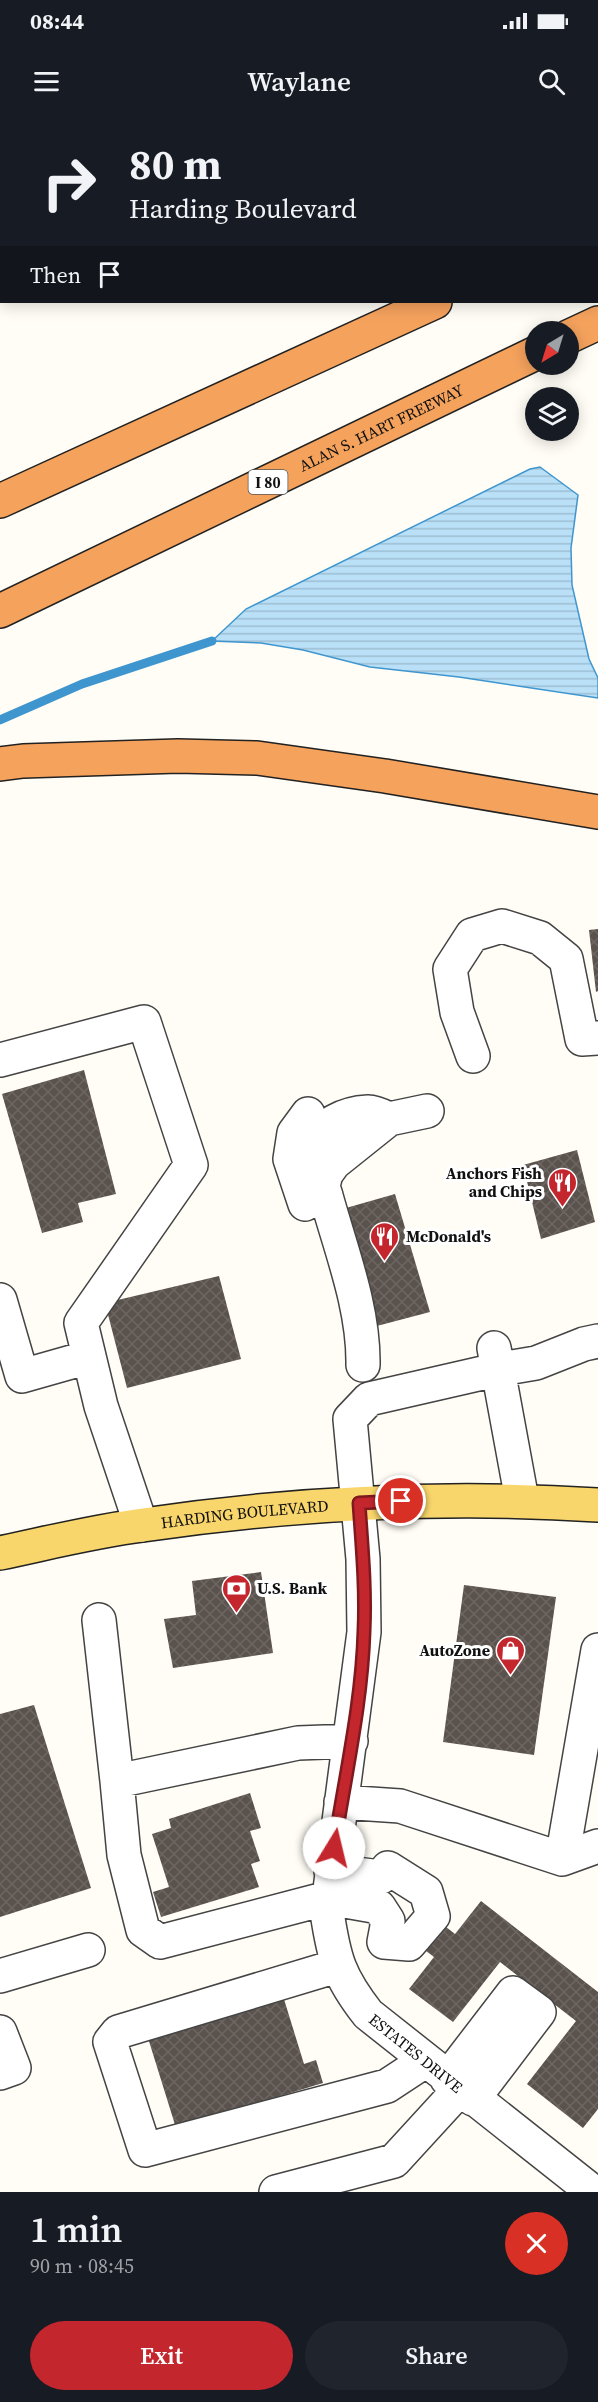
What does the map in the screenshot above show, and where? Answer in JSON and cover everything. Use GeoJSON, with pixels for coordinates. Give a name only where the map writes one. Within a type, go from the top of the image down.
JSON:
{"type":"FeatureCollection","features":[{"type":"Feature","properties":{"kind":"highway"},"geometry":{"type":"LineString","coordinates":[[0,501],[433,303]]}},
{"type":"Feature","properties":{"kind":"highway"},"geometry":{"type":"LineString","coordinates":[[579,332],[598,323]]}},
{"type":"Feature","properties":{"kind":"highway","name":"ALAN S. HART FREEWAY"},"geometry":{"type":"LineString","coordinates":[[0,611],[525,358]]}},
{"type":"Feature","properties":{"kind":"highway"},"geometry":{"type":"LineString","coordinates":[[0,764],[126,757],[257,758],[385,776],[598,812]]}},
{"type":"Feature","properties":{"kind":"main road","name":"HARDING BOULEVARD"},"geometry":{"type":"LineString","coordinates":[[0,1553],[141,1525],[298,1506],[522,1500],[598,1505]]}},
{"type":"Feature","properties":{"kind":"street"},"geometry":{"type":"LineString","coordinates":[[473,1056],[457,1012],[450,969],[472,934],[502,926],[540,938],[566,959],[582,1039],[598,1038]]}},
{"type":"Feature","properties":{"kind":"street"},"geometry":{"type":"LineString","coordinates":[[0,1060],[144,1022],[191,1165],[81,1323],[101,1406],[141,1525]]}},
{"type":"Feature","properties":{"kind":"street"},"geometry":{"type":"LineString","coordinates":[[427,1112],[389,1119],[369,1112],[334,1120],[321,1132],[314,1147],[314,1161],[364,1336],[363,1365],[369,1400],[497,1359],[536,1364],[584,1344],[598,1341]]}},
{"type":"Feature","properties":{"kind":"street"},"geometry":{"type":"LineString","coordinates":[[308,1114],[294,1133],[291,1159],[346,1329],[363,1365]]}},
{"type":"Feature","properties":{"kind":"street"},"geometry":{"type":"LineString","coordinates":[[0,1299],[22,1376],[89,1357]]}},
{"type":"Feature","properties":{"kind":"street"},"geometry":{"type":"LineString","coordinates":[[497,1359],[522,1500]]}},
{"type":"Feature","properties":{"kind":"street","name":"ESTATES DRIVE"},"geometry":{"type":"LineString","coordinates":[[369,1400],[350,1419],[364,1575],[364,1632],[351,1741],[329,1884],[327,1912],[333,1955],[347,1987],[368,2014],[451,2082],[593,2192]]}},
{"type":"Feature","properties":{"kind":"street"},"geometry":{"type":"LineString","coordinates":[[99,1620],[124,1855],[143,1930],[160,1942],[329,1884]]}},
{"type":"Feature","properties":{"kind":"street"},"geometry":{"type":"LineString","coordinates":[[562,1858],[598,1650]]}},
{"type":"Feature","properties":{"kind":"street"},"geometry":{"type":"LineString","coordinates":[[117,1781],[297,1743],[351,1741]]}},
{"type":"Feature","properties":{"kind":"street"},"geometry":{"type":"LineString","coordinates":[[341,1802],[400,1806],[562,1858],[598,1846]]}},
{"type":"Feature","properties":{"kind":"street"},"geometry":{"type":"LineString","coordinates":[[0,1976],[88,1950]]}},
{"type":"Feature","properties":{"kind":"street"},"geometry":{"type":"LineString","coordinates":[[337,1966],[118,2031],[110,2042],[146,2150],[387,2086],[451,2082]]}},
{"type":"Feature","properties":{"kind":"street"},"geometry":{"type":"LineString","coordinates":[[0,2032],[14,2068],[0,2073]]}},
{"type":"Feature","properties":{"kind":"street"},"geometry":{"type":"LineString","coordinates":[[372,2192],[451,2082]]}},
{"type":"Feature","properties":{"kind":"street"},"geometry":{"type":"LineString","coordinates":[[276,2192],[394,2162]]}},
{"type":"Feature","properties":{"kind":"water"},"geometry":{"type":"Polygon","coordinates":[[[540,467],[578,495],[571,548],[572,585],[589,659],[598,678],[598,698],[459,677],[370,667],[303,650],[261,643],[212,641],[246,609],[530,469],[540,467]]]}},
{"type":"Feature","properties":{"kind":"building"},"geometry":{"type":"Polygon","coordinates":[[[598,929],[598,991],[596,992],[589,930],[598,929]]]}},
{"type":"Feature","properties":{"kind":"building"},"geometry":{"type":"Polygon","coordinates":[[[84,1070],[116,1194],[78,1203],[83,1222],[42,1233],[2,1094],[84,1070]]]}},
{"type":"Feature","properties":{"kind":"building"},"geometry":{"type":"Polygon","coordinates":[[[577,1150],[595,1222],[541,1239],[523,1165],[577,1150]]]}},
{"type":"Feature","properties":{"kind":"building","name":"McDonald's"},"geometry":{"type":"Polygon","coordinates":[[[395,1194],[430,1312],[373,1327],[339,1210],[395,1194]]]}},
{"type":"Feature","properties":{"kind":"building"},"geometry":{"type":"Polygon","coordinates":[[[219,1276],[241,1359],[127,1388],[105,1303],[219,1276]]]}},
{"type":"Feature","properties":{"kind":"building"},"geometry":{"type":"Polygon","coordinates":[[[261,1572],[273,1653],[173,1668],[164,1619],[196,1615],[192,1581],[261,1572]]]}},
{"type":"Feature","properties":{"kind":"building"},"geometry":{"type":"Polygon","coordinates":[[[464,1585],[556,1597],[534,1755],[443,1742],[464,1585]]]}},
{"type":"Feature","properties":{"kind":"building"},"geometry":{"type":"Polygon","coordinates":[[[34,1705],[91,1888],[0,1917],[0,1714],[34,1705]]]}},
{"type":"Feature","properties":{"kind":"building"},"geometry":{"type":"Polygon","coordinates":[[[250,1793],[261,1828],[250,1831],[260,1861],[251,1864],[259,1887],[161,1917],[153,1892],[169,1887],[152,1834],[171,1828],[169,1819],[250,1793]]]}},
{"type":"Feature","properties":{"kind":"building"},"geometry":{"type":"Polygon","coordinates":[[[481,1901],[598,1992],[598,2109],[583,2128],[527,2084],[576,2021],[500,1962],[453,2022],[409,1989],[434,1957],[422,1948],[441,1923],[455,1934],[481,1901]]]}},
{"type":"Feature","properties":{"kind":"building"},"geometry":{"type":"Polygon","coordinates":[[[283,1996],[304,2064],[316,2060],[323,2083],[176,2128],[148,2038],[283,1996]]]}},
{"type":"Feature","properties":{"kind":"waterway"},"geometry":{"type":"LineString","coordinates":[[0,720],[82,684],[212,641]]}},
{"type":"Feature","properties":{"kind":"place","name":"Anchors Fish and Chips"},"geometry":{"type":"Point","coordinates":[563,1208]}},
{"type":"Feature","properties":{"kind":"place","name":"McDonald's"},"geometry":{"type":"Point","coordinates":[385,1262]}},
{"type":"Feature","properties":{"kind":"place","name":"U.S. Bank"},"geometry":{"type":"Point","coordinates":[236,1614]}},
{"type":"Feature","properties":{"kind":"place","name":"AutoZone"},"geometry":{"type":"Point","coordinates":[511,1676]}},
{"type":"Feature","properties":{"kind":"route"},"geometry":{"type":"LineString","coordinates":[[334,1848],[358,1695],[364,1632],[364,1575],[359,1503],[401,1501]]}}]}
